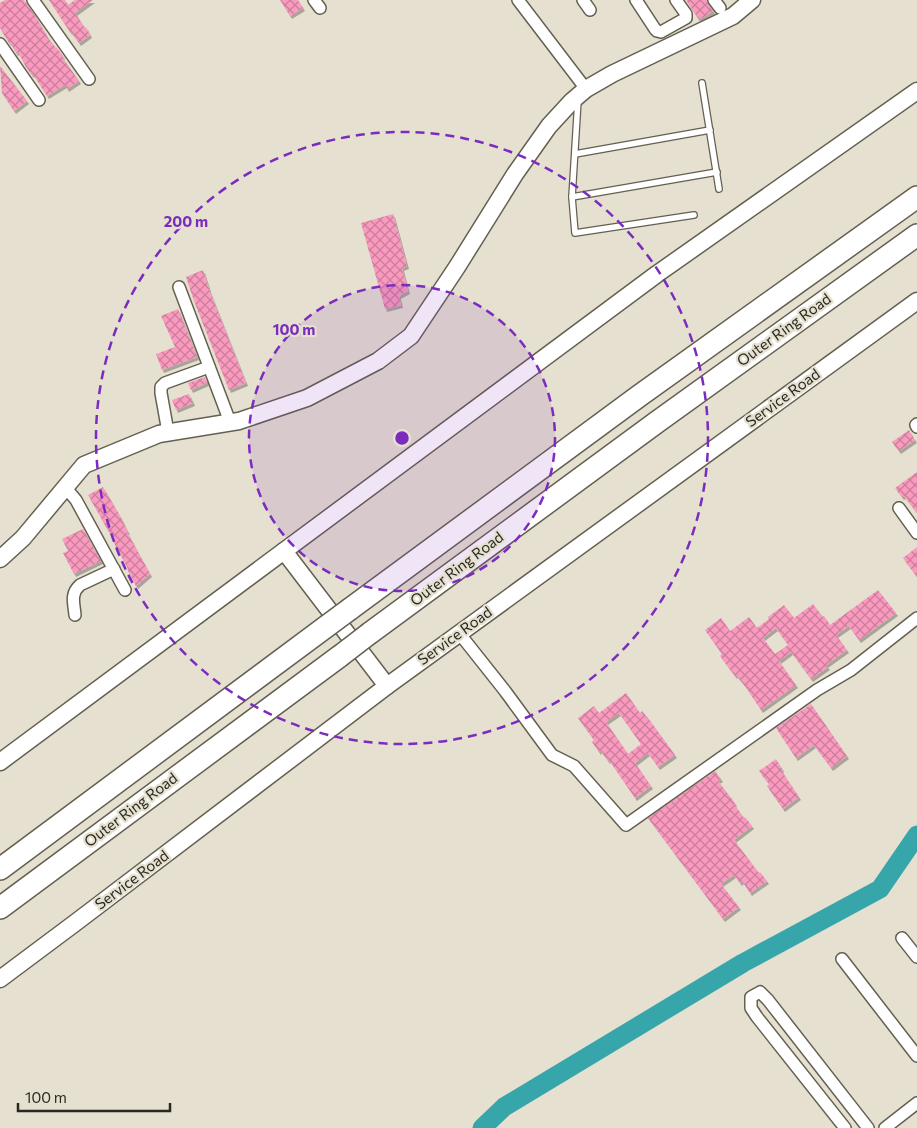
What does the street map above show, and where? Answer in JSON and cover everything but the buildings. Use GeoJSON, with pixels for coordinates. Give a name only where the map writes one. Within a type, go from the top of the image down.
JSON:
{"type":"FeatureCollection","features":[{"type":"Feature","properties":{"kind":"highway","name":"Outer Ring Road"},"geometry":{"type":"LineString","coordinates":[[0,869],[661,380],[917,197]]}},
{"type":"Feature","properties":{"kind":"highway","name":"Outer Ring Road"},"geometry":{"type":"LineString","coordinates":[[0,908],[620,448],[917,235]]}},
{"type":"Feature","properties":{"kind":"main road"},"geometry":{"type":"LineString","coordinates":[[0,560],[23,538],[84,465],[159,434],[239,421],[307,398],[378,361],[411,336],[515,174],[560,113],[582,92],[671,37],[733,16],[752,0]]}},
{"type":"Feature","properties":{"kind":"main road"},"geometry":{"type":"LineString","coordinates":[[0,762],[657,274],[917,91]]}},
{"type":"Feature","properties":{"kind":"main road","name":"Service Road"},"geometry":{"type":"LineString","coordinates":[[0,979],[387,686],[917,301]]}},
{"type":"Feature","properties":{"kind":"main road"},"geometry":{"type":"LineString","coordinates":[[284,551],[387,686]]}},
{"type":"Feature","properties":{"kind":"street"},"geometry":{"type":"LineString","coordinates":[[33,0],[89,79]]}},
{"type":"Feature","properties":{"kind":"street"},"geometry":{"type":"LineString","coordinates":[[518,0],[582,92]]}},
{"type":"Feature","properties":{"kind":"street"},"geometry":{"type":"LineString","coordinates":[[583,0],[590,10]]}},
{"type":"Feature","properties":{"kind":"street"},"geometry":{"type":"LineString","coordinates":[[636,0],[655,29],[671,37],[686,18],[686,14],[676,0]]}},
{"type":"Feature","properties":{"kind":"street"},"geometry":{"type":"LineString","coordinates":[[0,44],[39,100]]}},
{"type":"Feature","properties":{"kind":"street"},"geometry":{"type":"LineString","coordinates":[[179,287],[230,422]]}},
{"type":"Feature","properties":{"kind":"street"},"geometry":{"type":"LineString","coordinates":[[168,432],[161,387],[165,383],[209,367]]}},
{"type":"Feature","properties":{"kind":"street"},"geometry":{"type":"LineString","coordinates":[[65,487],[76,500],[125,590]]}},
{"type":"Feature","properties":{"kind":"street"},"geometry":{"type":"LineString","coordinates":[[899,508],[917,533]]}},
{"type":"Feature","properties":{"kind":"street"},"geometry":{"type":"LineString","coordinates":[[75,615],[73,593],[76,589],[80,585],[114,569]]}},
{"type":"Feature","properties":{"kind":"street"},"geometry":{"type":"LineString","coordinates":[[459,633],[552,755],[574,766],[626,825],[817,690],[851,670],[917,618]]}},
{"type":"Feature","properties":{"kind":"street"},"geometry":{"type":"LineString","coordinates":[[902,938],[917,957]]}},
{"type":"Feature","properties":{"kind":"street"},"geometry":{"type":"LineString","coordinates":[[842,959],[917,1056]]}},
{"type":"Feature","properties":{"kind":"street"},"geometry":{"type":"LineString","coordinates":[[845,1128],[757,1017],[751,1008],[751,997],[760,992],[768,1000],[868,1128]]}},
{"type":"Feature","properties":{"kind":"street"},"geometry":{"type":"LineString","coordinates":[[885,1128],[917,1103]]}},
{"type":"Feature","properties":{"kind":"lane"},"geometry":{"type":"LineString","coordinates":[[702,83],[719,188]]}},
{"type":"Feature","properties":{"kind":"lane"},"geometry":{"type":"LineString","coordinates":[[582,92],[574,154],[572,197],[575,232],[694,215]]}},
{"type":"Feature","properties":{"kind":"lane"},"geometry":{"type":"LineString","coordinates":[[574,154],[710,130]]}},
{"type":"Feature","properties":{"kind":"lane"},"geometry":{"type":"LineString","coordinates":[[572,197],[717,172]]}},
{"type":"Feature","properties":{"kind":"waterway"},"geometry":{"type":"LineString","coordinates":[[482,1128],[504,1107],[743,963],[880,889],[917,835]]}}]}
